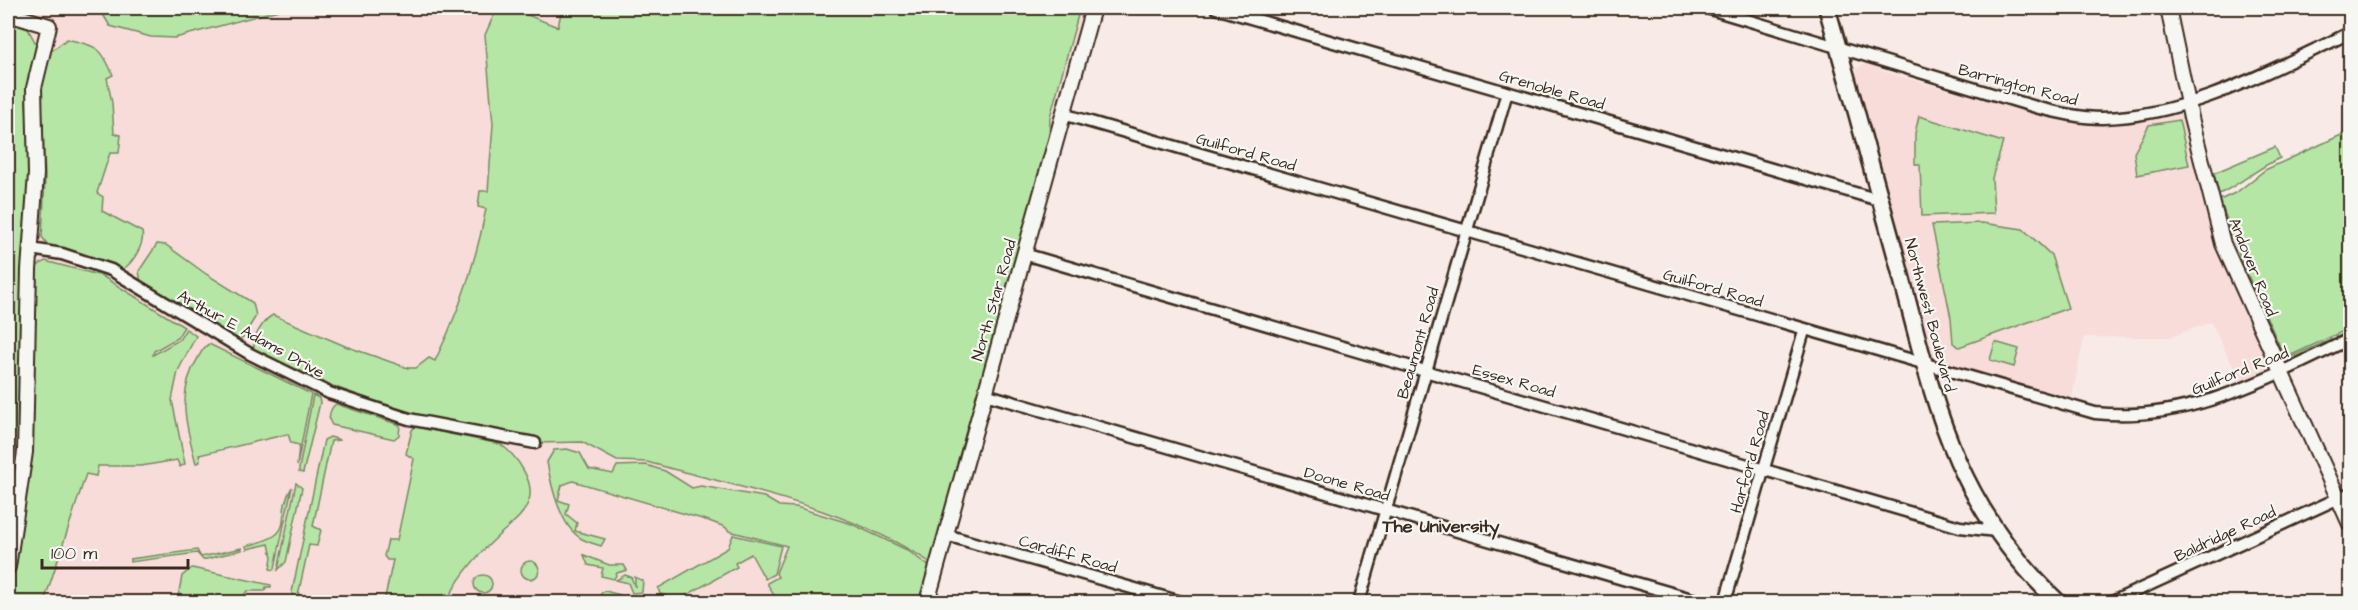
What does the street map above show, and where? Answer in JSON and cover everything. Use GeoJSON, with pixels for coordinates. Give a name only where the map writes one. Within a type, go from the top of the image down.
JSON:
{"type":"FeatureCollection","features":[{"type":"Feature","properties":{"kind":"main road","name":"Northwest Boulevard"},"geometry":{"type":"LineString","coordinates":[[1827,8],[1924,365],[1938,414],[1955,460],[1996,531],[2020,563],[2058,603]]}},
{"type":"Feature","properties":{"kind":"street","name":"North Star Road"},"geometry":{"type":"LineString","coordinates":[[927,603],[1093,8]]}},
{"type":"Feature","properties":{"kind":"street","name":"Grenoble Road"},"geometry":{"type":"LineString","coordinates":[[1216,8],[1880,200]]}},
{"type":"Feature","properties":{"kind":"street","name":"Barrington Road"},"geometry":{"type":"LineString","coordinates":[[1707,8],[2028,105],[2080,117],[2120,117],[2188,104],[2350,33]]}},
{"type":"Feature","properties":{"kind":"street","name":"Andover Road"},"geometry":{"type":"LineString","coordinates":[[2168,8],[2188,104],[2223,244],[2281,372],[2345,496],[2350,524]]}},
{"type":"Feature","properties":{"kind":"street"},"geometry":{"type":"LineString","coordinates":[[8,14],[49,26],[34,88],[36,174],[31,249],[25,452],[8,567]]}},
{"type":"Feature","properties":{"kind":"street","name":"Beaumont Road"},"geometry":{"type":"LineString","coordinates":[[1359,603],[1507,92]]}},
{"type":"Feature","properties":{"kind":"street","name":"Guilford Road"},"geometry":{"type":"LineString","coordinates":[[1064,114],[2068,407],[2120,416],[2171,411],[2215,400],[2350,339]]}},
{"type":"Feature","properties":{"kind":"street","name":"Arthur E Adams Drive"},"geometry":{"type":"LineString","coordinates":[[31,249],[62,254],[111,270],[250,354],[329,393],[409,419],[535,442]]}},
{"type":"Feature","properties":{"kind":"street","name":"Essex Road"},"geometry":{"type":"LineString","coordinates":[[1024,254],[1960,527],[1996,531]]}},
{"type":"Feature","properties":{"kind":"street","name":"Harford Road"},"geometry":{"type":"LineString","coordinates":[[1725,603],[1804,331]]}},
{"type":"Feature","properties":{"kind":"street","name":"Doone Road"},"geometry":{"type":"LineString","coordinates":[[985,394],[1702,603]]}},
{"type":"Feature","properties":{"kind":"street","name":"Baldridge Road"},"geometry":{"type":"LineString","coordinates":[[2112,603],[2345,496]]}},
{"type":"Feature","properties":{"kind":"street","name":"Cardiff Road"},"geometry":{"type":"LineString","coordinates":[[946,535],[1181,603]]}},
{"type":"Feature","properties":{"kind":"shaded area"},"geometry":{"type":"Polygon","coordinates":[[[8,8],[1093,8],[927,602],[8,602],[8,8]]]}},
{"type":"Feature","properties":{"kind":"shaded area"},"geometry":{"type":"Polygon","coordinates":[[[1873,63],[1882,71],[2063,122],[2100,125],[2182,114],[2203,205],[2219,251],[2268,362],[2267,373],[2242,384],[2211,322],[2170,337],[2084,337],[2071,403],[1931,360],[1855,78],[1857,68],[1873,63]]]}},
{"type":"Feature","properties":{"kind":"green space"},"geometry":{"type":"Polygon","coordinates":[[[99,8],[286,8],[175,38],[151,37],[110,26],[99,8]]]}},
{"type":"Feature","properties":{"kind":"green space"},"geometry":{"type":"Polygon","coordinates":[[[497,8],[537,8],[525,10],[522,13],[558,27],[562,8],[1080,8],[1050,117],[1049,141],[931,563],[865,527],[794,502],[647,462],[617,461],[582,442],[535,443],[535,436],[499,432],[428,417],[359,396],[292,370],[259,355],[254,350],[259,330],[273,315],[345,346],[408,368],[416,368],[429,358],[435,361],[466,286],[486,209],[478,207],[480,191],[488,191],[493,124],[485,35],[497,8]]]}},
{"type":"Feature","properties":{"kind":"green space"},"geometry":{"type":"Polygon","coordinates":[[[8,22],[28,29],[36,44],[26,102],[31,180],[21,415],[8,539],[8,22]]]}},
{"type":"Feature","properties":{"kind":"green space"},"geometry":{"type":"Polygon","coordinates":[[[67,39],[97,49],[105,58],[113,75],[107,78],[112,103],[114,134],[121,135],[119,153],[110,153],[97,193],[103,197],[102,211],[142,232],[142,242],[137,253],[123,269],[48,245],[42,237],[45,178],[41,86],[50,52],[67,39]]]}},
{"type":"Feature","properties":{"kind":"green space"},"geometry":{"type":"Polygon","coordinates":[[[1919,116],[2003,142],[1992,178],[1994,213],[1922,216],[1920,165],[1915,164],[1915,133],[1919,116]]]}},
{"type":"Feature","properties":{"kind":"green space"},"geometry":{"type":"Polygon","coordinates":[[[2179,120],[2189,165],[2137,175],[2134,153],[2149,125],[2179,120]]]}},
{"type":"Feature","properties":{"kind":"green space"},"geometry":{"type":"Polygon","coordinates":[[[2350,131],[2350,328],[2285,358],[2241,260],[2220,200],[2237,192],[2265,170],[2350,131]]]}},
{"type":"Feature","properties":{"kind":"green space"},"geometry":{"type":"Polygon","coordinates":[[[2275,147],[2280,158],[2219,194],[2214,173],[2275,147]]]}},
{"type":"Feature","properties":{"kind":"green space"},"geometry":{"type":"Polygon","coordinates":[[[1982,223],[2023,229],[2051,255],[2068,308],[1959,347],[1953,343],[1951,318],[1932,225],[1982,223]]]}},
{"type":"Feature","properties":{"kind":"green space"},"geometry":{"type":"Polygon","coordinates":[[[157,244],[166,245],[206,274],[253,303],[256,316],[243,337],[237,341],[141,283],[139,271],[157,244]]]}},
{"type":"Feature","properties":{"kind":"green space"},"geometry":{"type":"Polygon","coordinates":[[[45,261],[102,276],[184,327],[177,338],[154,351],[153,355],[179,340],[186,329],[196,336],[178,371],[172,400],[185,464],[180,467],[177,460],[141,466],[98,466],[96,476],[86,474],[44,602],[8,602],[21,531],[30,453],[36,267],[45,261]]]}},
{"type":"Feature","properties":{"kind":"green space"},"geometry":{"type":"Polygon","coordinates":[[[2350,331],[2350,335],[2290,361],[2289,358],[2350,331]]]}},
{"type":"Feature","properties":{"kind":"green space"},"geometry":{"type":"Polygon","coordinates":[[[1995,342],[2019,349],[2014,367],[1990,360],[1995,342]]]}},
{"type":"Feature","properties":{"kind":"green space"},"geometry":{"type":"Polygon","coordinates":[[[209,344],[311,394],[297,466],[299,445],[291,443],[288,434],[199,455],[200,462],[196,463],[186,423],[185,397],[191,371],[202,350],[209,344]]]}},
{"type":"Feature","properties":{"kind":"green space"},"geometry":{"type":"Polygon","coordinates":[[[313,395],[319,398],[320,403],[303,473],[299,472],[299,469],[313,395]]]}},
{"type":"Feature","properties":{"kind":"green space"},"geometry":{"type":"Polygon","coordinates":[[[336,404],[400,425],[399,435],[394,439],[332,425],[330,414],[336,404]]]}},
{"type":"Feature","properties":{"kind":"green space"},"geometry":{"type":"Polygon","coordinates":[[[415,427],[500,444],[518,462],[530,487],[528,503],[522,514],[474,561],[456,585],[447,602],[384,602],[393,560],[387,560],[384,556],[388,540],[397,540],[414,459],[406,454],[412,430],[415,427]]]}},
{"type":"Feature","properties":{"kind":"green space"},"geometry":{"type":"Polygon","coordinates":[[[330,437],[340,440],[331,441],[313,526],[321,530],[317,546],[309,545],[298,595],[306,598],[304,602],[295,600],[292,592],[324,440],[330,437]]]}},
{"type":"Feature","properties":{"kind":"green space"},"geometry":{"type":"Polygon","coordinates":[[[567,449],[580,453],[589,469],[613,474],[617,466],[646,465],[665,471],[692,488],[701,486],[764,497],[779,506],[796,507],[852,524],[907,550],[930,567],[920,602],[788,602],[776,599],[767,583],[778,577],[776,573],[787,546],[729,531],[709,521],[573,481],[562,485],[558,500],[569,504],[566,514],[577,523],[575,531],[605,539],[601,546],[584,540],[574,533],[562,515],[547,462],[554,450],[567,449]]]}},
{"type":"Feature","properties":{"kind":"green space"},"geometry":{"type":"Polygon","coordinates":[[[296,483],[302,488],[286,562],[278,570],[296,483]]]}},
{"type":"Feature","properties":{"kind":"green space"},"geometry":{"type":"Polygon","coordinates":[[[292,487],[274,570],[270,569],[272,557],[269,544],[247,549],[246,546],[263,541],[280,531],[284,509],[292,487]]]}},
{"type":"Feature","properties":{"kind":"green space"},"geometry":{"type":"Polygon","coordinates":[[[733,535],[781,546],[774,574],[765,579],[751,554],[735,563],[737,567],[678,600],[660,594],[658,588],[728,548],[733,535]]]}},
{"type":"Feature","properties":{"kind":"green space"},"geometry":{"type":"Polygon","coordinates":[[[242,548],[242,550],[203,560],[197,553],[130,562],[130,559],[197,550],[201,557],[242,548]]]}},
{"type":"Feature","properties":{"kind":"green space"},"geometry":{"type":"Polygon","coordinates":[[[584,555],[609,565],[624,565],[627,570],[617,573],[614,579],[601,576],[603,568],[588,565],[584,555]]]}},
{"type":"Feature","properties":{"kind":"green space"},"geometry":{"type":"Polygon","coordinates":[[[530,561],[536,564],[539,570],[536,576],[530,579],[524,576],[521,570],[524,564],[530,561]]]}},
{"type":"Feature","properties":{"kind":"green space"},"geometry":{"type":"Polygon","coordinates":[[[192,568],[271,585],[271,587],[266,587],[265,591],[248,591],[236,602],[177,602],[182,576],[192,568]]]}},
{"type":"Feature","properties":{"kind":"green space"},"geometry":{"type":"Polygon","coordinates":[[[483,575],[489,578],[492,584],[489,590],[483,593],[477,590],[474,584],[477,578],[483,575]]]}},
{"type":"Feature","properties":{"kind":"green space"},"geometry":{"type":"Polygon","coordinates":[[[625,575],[631,577],[635,587],[635,577],[643,581],[642,592],[632,593],[628,583],[616,580],[625,575]]]}},
{"type":"Feature","properties":{"kind":"green space"},"geometry":{"type":"Polygon","coordinates":[[[605,591],[620,595],[625,602],[600,602],[601,593],[605,591]]]}},
{"type":"Feature","properties":{"kind":"district","name":"The University"},"geometry":{"type":"Point","coordinates":[1441,526]}}]}
